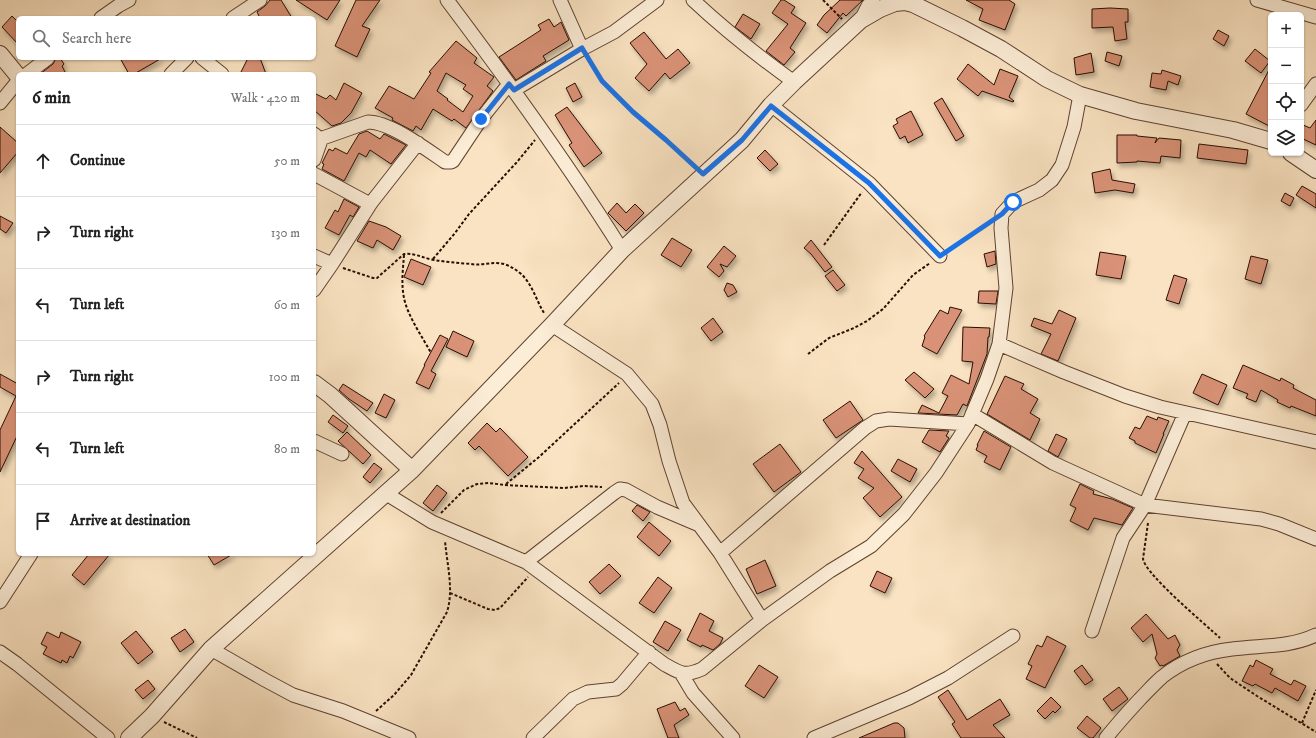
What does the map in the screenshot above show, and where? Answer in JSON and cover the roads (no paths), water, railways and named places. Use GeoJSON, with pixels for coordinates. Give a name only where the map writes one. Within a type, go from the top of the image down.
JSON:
{"type":"FeatureCollection","features":[{"type":"Feature","properties":{"kind":"street"},"geometry":{"type":"LineString","coordinates":[[104,16],[129,0]]}},
{"type":"Feature","properties":{"kind":"street"},"geometry":{"type":"LineString","coordinates":[[236,16],[260,0]]}},
{"type":"Feature","properties":{"kind":"street"},"geometry":{"type":"LineString","coordinates":[[447,0],[511,87],[590,199],[622,250]]}},
{"type":"Feature","properties":{"kind":"street"},"geometry":{"type":"LineString","coordinates":[[560,0],[582,48]]}},
{"type":"Feature","properties":{"kind":"street"},"geometry":{"type":"LineString","coordinates":[[316,154],[320,143],[317,136],[368,122],[376,122],[383,124],[418,143],[445,162],[450,162],[453,160],[481,119],[511,87],[614,32],[657,0]]}},
{"type":"Feature","properties":{"kind":"street"},"geometry":{"type":"LineString","coordinates":[[693,0],[723,28],[794,82]]}},
{"type":"Feature","properties":{"kind":"street"},"geometry":{"type":"LineString","coordinates":[[857,25],[873,0]]}},
{"type":"Feature","properties":{"kind":"street"},"geometry":{"type":"LineString","coordinates":[[1257,0],[1316,17]]}},
{"type":"Feature","properties":{"kind":"street"},"geometry":{"type":"LineString","coordinates":[[316,555],[412,470],[622,250],[703,174],[742,140],[794,82],[857,25],[880,9],[895,3],[905,2],[913,4],[1001,49],[1047,79],[1080,95],[1136,111],[1233,130],[1268,140]]}},
{"type":"Feature","properties":{"kind":"street"},"geometry":{"type":"LineString","coordinates":[[0,54],[16,74]]}},
{"type":"Feature","properties":{"kind":"street"},"geometry":{"type":"LineString","coordinates":[[30,72],[45,60]]}},
{"type":"Feature","properties":{"kind":"street"},"geometry":{"type":"LineString","coordinates":[[173,72],[185,60]]}},
{"type":"Feature","properties":{"kind":"street"},"geometry":{"type":"LineString","coordinates":[[204,60],[220,72]]}},
{"type":"Feature","properties":{"kind":"street"},"geometry":{"type":"LineString","coordinates":[[0,103],[16,84]]}},
{"type":"Feature","properties":{"kind":"street"},"geometry":{"type":"LineString","coordinates":[[1304,101],[1316,84]]}},
{"type":"Feature","properties":{"kind":"street"},"geometry":{"type":"LineString","coordinates":[[385,493],[437,525],[531,566],[664,664],[682,673],[692,673],[702,669],[762,620],[830,571],[871,546],[904,514],[936,473],[970,419],[987,379],[999,344],[1006,288],[1001,228],[1002,214],[1013,202],[1039,190],[1052,180],[1062,164],[1074,127],[1080,95]]}},
{"type":"Feature","properties":{"kind":"street"},"geometry":{"type":"LineString","coordinates":[[771,106],[869,183],[940,256]]}},
{"type":"Feature","properties":{"kind":"street"},"geometry":{"type":"LineString","coordinates":[[316,287],[370,204],[418,143]]}},
{"type":"Feature","properties":{"kind":"street"},"geometry":{"type":"LineString","coordinates":[[1295,156],[1316,170]]}},
{"type":"Feature","properties":{"kind":"street"},"geometry":{"type":"LineString","coordinates":[[316,175],[370,204]]}},
{"type":"Feature","properties":{"kind":"street"},"geometry":{"type":"LineString","coordinates":[[316,257],[332,264]]}},
{"type":"Feature","properties":{"kind":"street"},"geometry":{"type":"LineString","coordinates":[[552,325],[627,374],[652,404],[660,425],[669,461],[683,503],[720,553],[762,620]]}},
{"type":"Feature","properties":{"kind":"street"},"geometry":{"type":"LineString","coordinates":[[999,344],[1124,396],[1185,413],[1316,442]]}},
{"type":"Feature","properties":{"kind":"street"},"geometry":{"type":"LineString","coordinates":[[316,384],[330,395],[412,470]]}},
{"type":"Feature","properties":{"kind":"street"},"geometry":{"type":"LineString","coordinates":[[1092,631],[1123,538],[1148,505],[1185,413]]}},
{"type":"Feature","properties":{"kind":"street"},"geometry":{"type":"LineString","coordinates":[[720,553],[865,428],[876,421],[889,419],[970,419],[1053,463],[1148,505],[1261,519],[1316,538]]}},
{"type":"Feature","properties":{"kind":"street"},"geometry":{"type":"LineString","coordinates":[[316,442],[342,454]]}},
{"type":"Feature","properties":{"kind":"street"},"geometry":{"type":"LineString","coordinates":[[531,566],[614,493],[620,490],[626,490],[657,507],[699,524]]}},
{"type":"Feature","properties":{"kind":"street"},"geometry":{"type":"LineString","coordinates":[[0,602],[5,585],[29,556]]}},
{"type":"Feature","properties":{"kind":"street"},"geometry":{"type":"LineString","coordinates":[[129,738],[152,716],[211,650],[315,556]]}},
{"type":"Feature","properties":{"kind":"street"},"geometry":{"type":"LineString","coordinates":[[1106,738],[1162,677],[1183,663],[1207,653],[1232,649],[1275,646],[1307,639],[1316,635]]}},
{"type":"Feature","properties":{"kind":"street"},"geometry":{"type":"LineString","coordinates":[[814,738],[909,698],[948,678],[1013,636]]}},
{"type":"Feature","properties":{"kind":"street"},"geometry":{"type":"LineString","coordinates":[[211,650],[293,695],[322,703],[409,738]]}},
{"type":"Feature","properties":{"kind":"street"},"geometry":{"type":"LineString","coordinates":[[0,652],[17,664],[108,738]]}},
{"type":"Feature","properties":{"kind":"street"},"geometry":{"type":"LineString","coordinates":[[533,738],[573,699],[588,692],[616,689],[649,652]]}},
{"type":"Feature","properties":{"kind":"street"},"geometry":{"type":"LineString","coordinates":[[682,673],[693,693],[733,738]]}}]}
